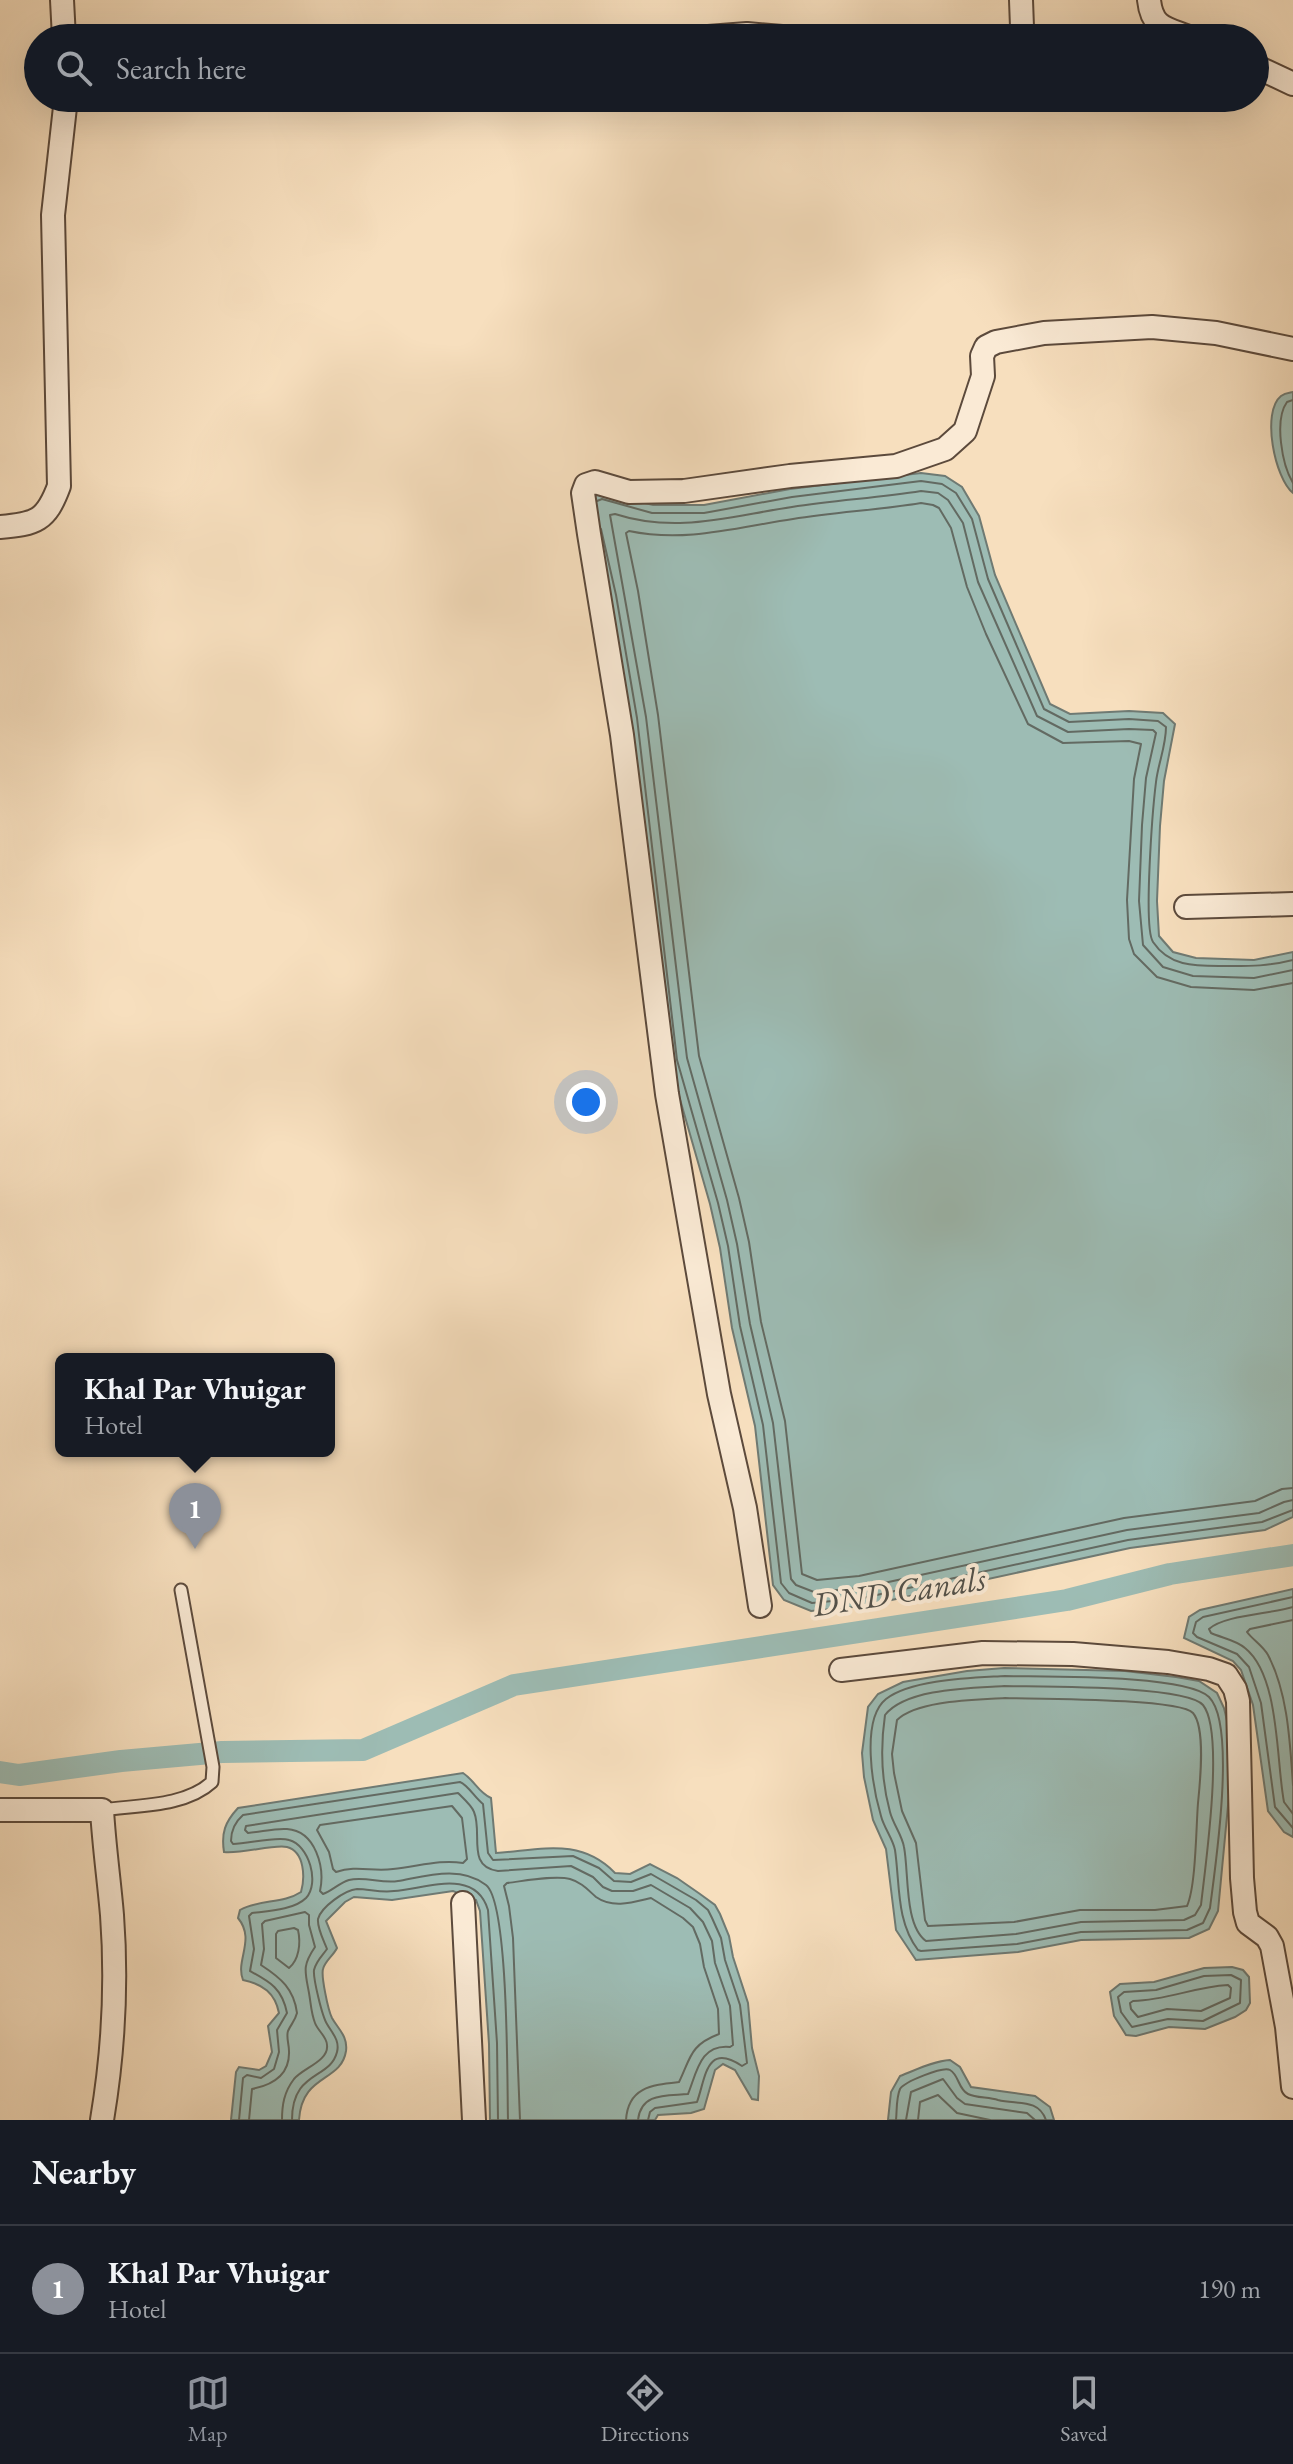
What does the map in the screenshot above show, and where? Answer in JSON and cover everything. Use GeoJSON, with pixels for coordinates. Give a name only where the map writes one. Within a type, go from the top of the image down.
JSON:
{"type":"FeatureCollection","features":[{"type":"Feature","properties":{"kind":"street"},"geometry":{"type":"LineString","coordinates":[[62,0],[63,24]]}},
{"type":"Feature","properties":{"kind":"street"},"geometry":{"type":"LineString","coordinates":[[1021,0],[1022,24]]}},
{"type":"Feature","properties":{"kind":"street"},"geometry":{"type":"LineString","coordinates":[[1149,0],[1151,16],[1159,24]]}},
{"type":"Feature","properties":{"kind":"street"},"geometry":{"type":"LineString","coordinates":[[1269,73],[1293,84]]}},
{"type":"Feature","properties":{"kind":"street"},"geometry":{"type":"LineString","coordinates":[[0,527],[31,525],[52,506],[59,486],[53,215],[64,112]]}},
{"type":"Feature","properties":{"kind":"street"},"geometry":{"type":"LineString","coordinates":[[760,1606],[745,1508],[719,1394],[667,1094],[622,735],[583,493],[586,485],[595,482],[629,492],[684,491],[790,476],[896,466],[908,462],[945,449],[965,431],[983,376],[982,356],[986,347],[1008,339],[1058,332],[1152,327],[1216,333],[1293,349]]}},
{"type":"Feature","properties":{"kind":"street"},"geometry":{"type":"LineString","coordinates":[[1186,907],[1293,904]]}},
{"type":"Feature","properties":{"kind":"street"},"geometry":{"type":"LineString","coordinates":[[841,1670],[983,1653],[1073,1654],[1168,1662],[1226,1675],[1238,1701],[1245,1912],[1248,1923],[1282,1944],[1293,2087]]}},
{"type":"Feature","properties":{"kind":"street"},"geometry":{"type":"LineString","coordinates":[[0,1810],[102,1810],[112,1932],[111,2040],[102,2120]]}},
{"type":"Feature","properties":{"kind":"street"},"geometry":{"type":"LineString","coordinates":[[463,1903],[474,2120]]}},
{"type":"Feature","properties":{"kind":"lane"},"geometry":{"type":"LineString","coordinates":[[102,1810],[174,1800],[204,1790],[212,1782],[213,1767],[181,1590]]}},
{"type":"Feature","properties":{"kind":"water"},"geometry":{"type":"Polygon","coordinates":[[[1293,392],[1293,493],[1286,485],[1276,460],[1271,430],[1275,404],[1282,395],[1293,392]]]}},
{"type":"Feature","properties":{"kind":"water"},"geometry":{"type":"Polygon","coordinates":[[[921,473],[945,476],[962,487],[979,516],[995,575],[1050,704],[1070,714],[1163,713],[1175,724],[1164,781],[1160,826],[1159,936],[1173,952],[1196,958],[1254,960],[1293,952],[1293,1517],[1265,1530],[1130,1548],[864,1606],[811,1611],[784,1600],[773,1585],[755,1426],[732,1328],[720,1248],[669,1061],[592,490],[653,505],[704,505],[790,489],[921,473]]]}},
{"type":"Feature","properties":{"kind":"water"},"geometry":{"type":"Polygon","coordinates":[[[1293,1589],[1293,1837],[1284,1832],[1268,1811],[1253,1705],[1241,1670],[1233,1661],[1184,1638],[1189,1617],[1200,1610],[1293,1589]]]}},
{"type":"Feature","properties":{"kind":"water"},"geometry":{"type":"Polygon","coordinates":[[[1004,1668],[1125,1671],[1199,1681],[1217,1693],[1229,1729],[1229,1795],[1218,1911],[1209,1929],[1189,1938],[1081,1940],[1018,1952],[916,1960],[896,1930],[886,1849],[873,1820],[864,1777],[862,1753],[868,1707],[878,1694],[903,1682],[1004,1668]]]}},
{"type":"Feature","properties":{"kind":"water"},"geometry":{"type":"Polygon","coordinates":[[[463,1773],[491,1798],[496,1853],[559,1848],[574,1850],[588,1854],[615,1873],[630,1874],[650,1864],[677,1878],[715,1905],[729,1936],[748,2003],[752,2048],[759,2076],[758,2100],[752,2099],[735,2070],[723,2064],[715,2070],[704,2109],[691,2113],[658,2115],[655,2120],[490,2120],[489,2044],[480,1911],[476,1900],[453,1891],[392,1900],[354,1897],[326,1921],[337,1948],[324,1966],[323,1978],[330,2014],[346,2041],[343,2061],[307,2094],[299,2120],[231,2120],[236,2072],[239,2067],[259,2070],[266,2066],[272,2052],[268,2026],[279,2013],[267,1990],[243,1980],[241,1965],[245,1934],[238,1918],[240,1910],[301,1892],[303,1873],[297,1854],[287,1847],[224,1852],[224,1833],[230,1818],[238,1808],[463,1773]]]}},
{"type":"Feature","properties":{"kind":"water"},"geometry":{"type":"Polygon","coordinates":[[[1232,1967],[1243,1970],[1249,1977],[1250,2003],[1235,2017],[1205,2029],[1169,2027],[1136,2036],[1126,2035],[1114,2016],[1110,1992],[1120,1984],[1154,1982],[1204,1968],[1232,1967]]]}},
{"type":"Feature","properties":{"kind":"water"},"geometry":{"type":"Polygon","coordinates":[[[950,2060],[960,2067],[971,2087],[1035,2096],[1050,2107],[1054,2120],[888,2120],[891,2092],[900,2076],[950,2060]]]}},
{"type":"Feature","properties":{"kind":"waterway","name":"DND Canals"},"geometry":{"type":"LineString","coordinates":[[0,1772],[19,1775],[121,1761],[222,1752],[363,1750],[514,1685],[1067,1600],[1170,1574],[1293,1555]]}},
{"type":"Feature","properties":{"kind":"place","name":"Khal Par Vhuigar"},"geometry":{"type":"Point","coordinates":[195,1549]}}]}
